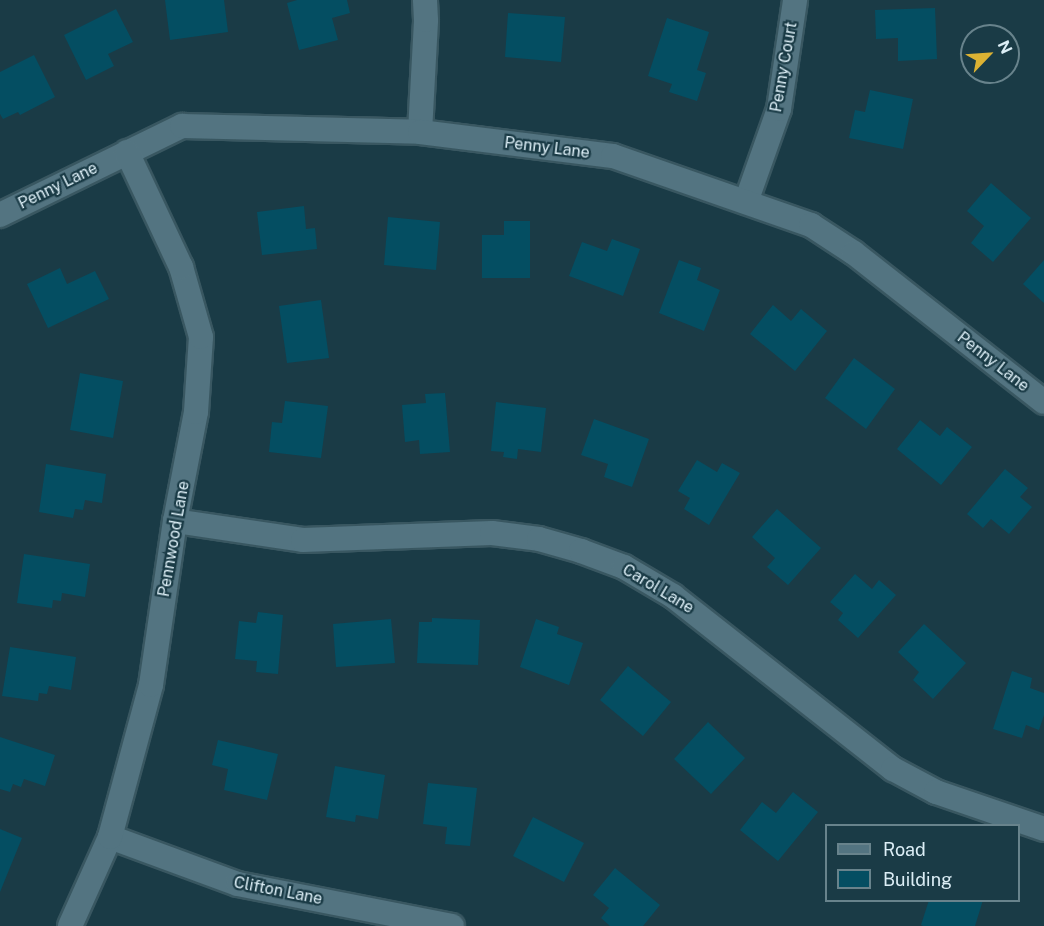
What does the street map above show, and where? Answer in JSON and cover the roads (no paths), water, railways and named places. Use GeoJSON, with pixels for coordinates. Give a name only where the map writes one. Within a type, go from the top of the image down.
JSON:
{"type":"FeatureCollection","features":[{"type":"Feature","properties":{"kind":"street"},"geometry":{"type":"LineString","coordinates":[[420,132],[426,20],[424,0]]}},
{"type":"Feature","properties":{"kind":"street","name":"Penny Court"},"geometry":{"type":"LineString","coordinates":[[746,202],[779,109],[795,0]]}},
{"type":"Feature","properties":{"kind":"street","name":"Penny Lane"},"geometry":{"type":"LineString","coordinates":[[0,215],[182,126],[420,132],[613,156],[792,217],[830,236],[1044,402]]}},
{"type":"Feature","properties":{"kind":"street","name":"Pennwood Lane"},"geometry":{"type":"LineString","coordinates":[[70,926],[110,837],[151,685],[175,521],[196,412],[201,337],[181,267],[127,152]]}},
{"type":"Feature","properties":{"kind":"street","name":"Carol Lane"},"geometry":{"type":"LineString","coordinates":[[175,521],[303,540],[492,533],[539,539],[581,551],[624,567],[673,596],[893,769],[936,792],[1044,829]]}},
{"type":"Feature","properties":{"kind":"street","name":"Clifton Lane"},"geometry":{"type":"LineString","coordinates":[[110,837],[238,884],[452,926]]}}]}
